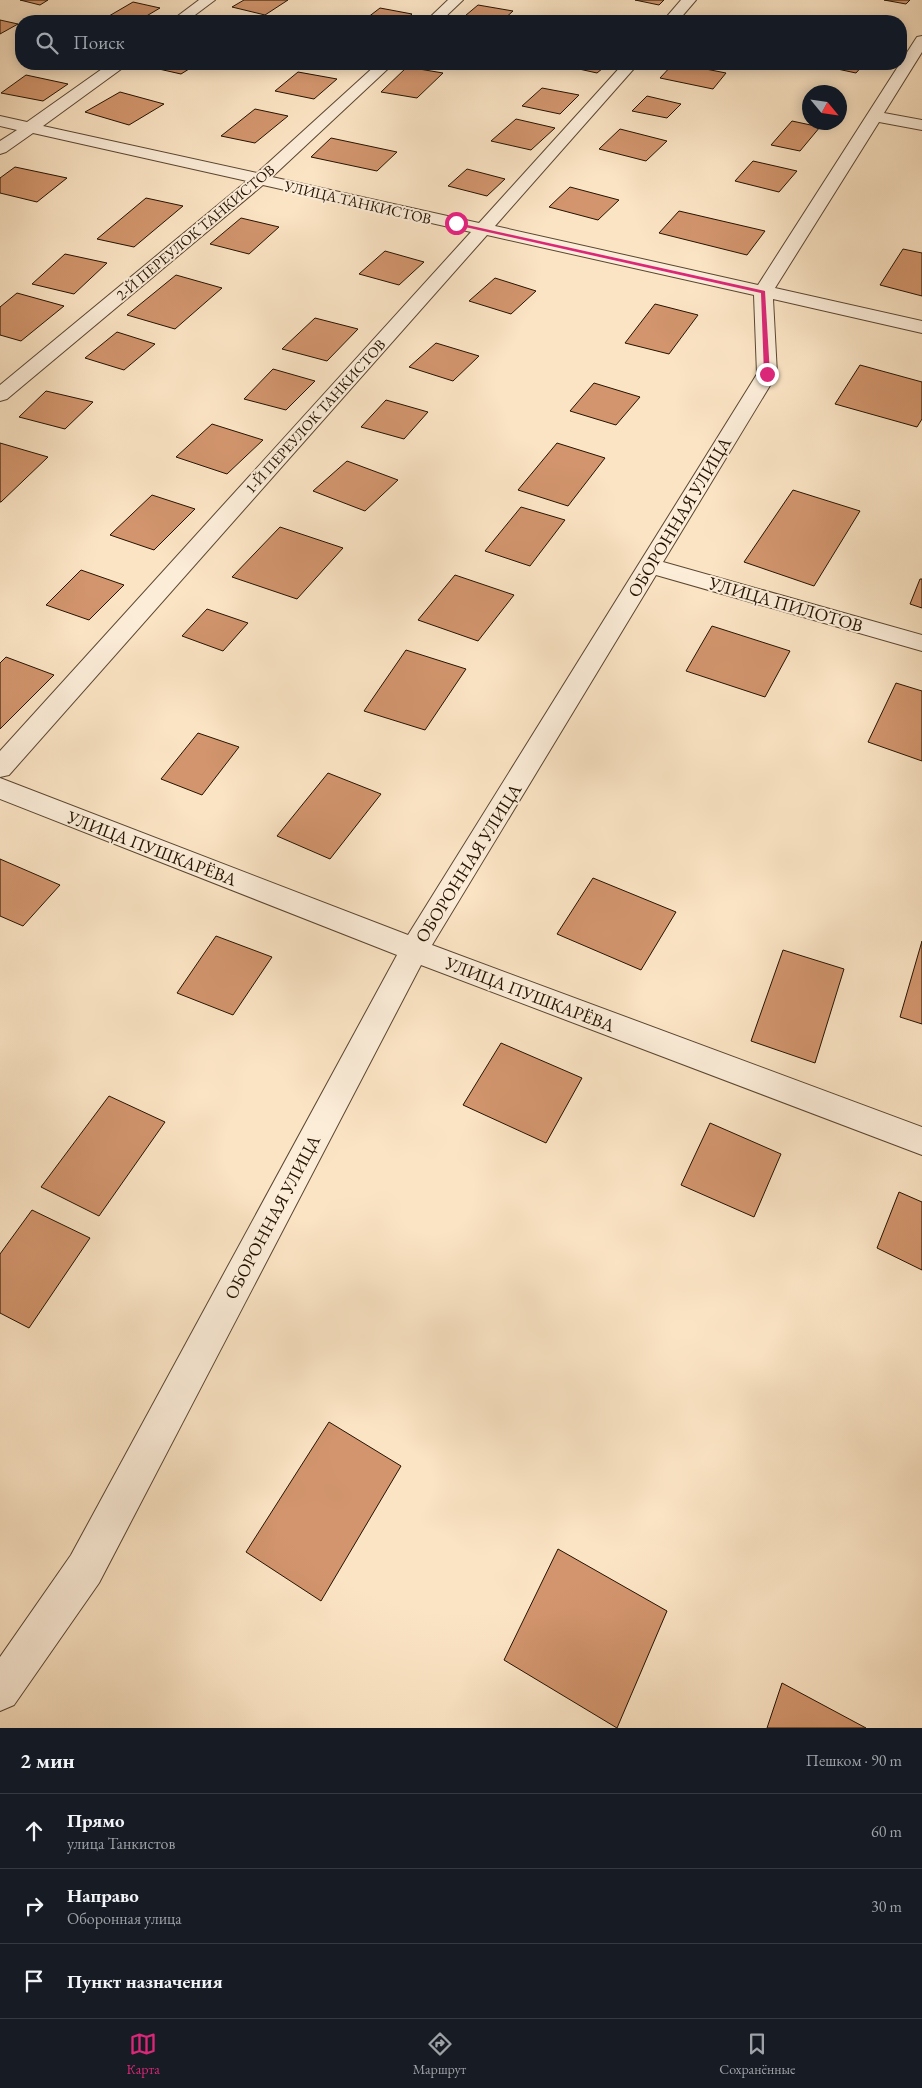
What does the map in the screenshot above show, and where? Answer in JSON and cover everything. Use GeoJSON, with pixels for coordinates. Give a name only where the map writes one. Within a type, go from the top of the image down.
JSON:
{"type":"FeatureCollection","features":[{"type":"Feature","properties":{"kind":"street"},"geometry":{"type":"LineString","coordinates":[[187,15],[208,0]]}},
{"type":"Feature","properties":{"kind":"street"},"geometry":{"type":"LineString","coordinates":[[440,15],[456,0]]}},
{"type":"Feature","properties":{"kind":"street"},"geometry":{"type":"LineString","coordinates":[[675,15],[689,0]]}},
{"type":"Feature","properties":{"kind":"street"},"geometry":{"type":"LineString","coordinates":[[907,64],[922,40]]}},
{"type":"Feature","properties":{"kind":"street"},"geometry":{"type":"LineString","coordinates":[[0,149],[111,70]]}},
{"type":"Feature","properties":{"kind":"street","name":"2-Й ПЕРЕУЛОК ТАНКИСТОВ"},"geometry":{"type":"LineString","coordinates":[[0,395],[259,180],[379,70]]}},
{"type":"Feature","properties":{"kind":"street","name":"1-Й ПЕРЕУЛОК ТАНКИСТОВ"},"geometry":{"type":"LineString","coordinates":[[0,768],[626,70]]}},
{"type":"Feature","properties":{"kind":"street"},"geometry":{"type":"LineString","coordinates":[[763,292],[903,70]]}},
{"type":"Feature","properties":{"kind":"street"},"geometry":{"type":"LineString","coordinates":[[874,116],[922,125]]}},
{"type":"Feature","properties":{"kind":"street","name":"УЛИЦА ТАНКИСТОВ"},"geometry":{"type":"LineString","coordinates":[[0,121],[922,328]]}},
{"type":"Feature","properties":{"kind":"street","name":"ОБОРОННАЯ УЛИЦА"},"geometry":{"type":"LineString","coordinates":[[0,1692],[86,1569],[414,950],[767,374],[763,292]]}},
{"type":"Feature","properties":{"kind":"street","name":"УЛИЦА ПИЛОТОВ"},"geometry":{"type":"LineString","coordinates":[[650,566],[922,643]]}},
{"type":"Feature","properties":{"kind":"street","name":"УЛИЦА ПУШКАРЁВА"},"geometry":{"type":"LineString","coordinates":[[0,788],[414,950],[922,1141]]}},
{"type":"Feature","properties":{"kind":"building"},"geometry":{"type":"Polygon","coordinates":[[[20,0],[48,0],[40,5],[20,0]]]}},
{"type":"Feature","properties":{"kind":"building"},"geometry":{"type":"Polygon","coordinates":[[[244,0],[288,0],[265,15],[232,7],[244,0]]]}},
{"type":"Feature","properties":{"kind":"building"},"geometry":{"type":"Polygon","coordinates":[[[635,0],[664,0],[659,5],[635,0]]]}},
{"type":"Feature","properties":{"kind":"building"},"geometry":{"type":"Polygon","coordinates":[[[884,0],[910,0],[906,4],[884,0]]]}},
{"type":"Feature","properties":{"kind":"building"},"geometry":{"type":"Polygon","coordinates":[[[133,2],[160,8],[148,15],[111,15],[133,2]]]}},
{"type":"Feature","properties":{"kind":"building"},"geometry":{"type":"Polygon","coordinates":[[[478,5],[513,11],[509,15],[466,15],[478,5]]]}},
{"type":"Feature","properties":{"kind":"building"},"geometry":{"type":"Polygon","coordinates":[[[380,8],[412,14],[411,15],[371,15],[380,8]]]}},
{"type":"Feature","properties":{"kind":"building"},"geometry":{"type":"Polygon","coordinates":[[[0,20],[15,23],[15,26],[0,34],[0,20]]]}},
{"type":"Feature","properties":{"kind":"building"},"geometry":{"type":"Polygon","coordinates":[[[163,70],[187,70],[181,74],[163,70]]]}},
{"type":"Feature","properties":{"kind":"building"},"geometry":{"type":"Polygon","coordinates":[[[404,70],[425,70],[443,73],[417,98],[381,92],[404,70]]]}},
{"type":"Feature","properties":{"kind":"building"},"geometry":{"type":"Polygon","coordinates":[[[584,70],[601,70],[597,73],[584,70]]]}},
{"type":"Feature","properties":{"kind":"building"},"geometry":{"type":"Polygon","coordinates":[[[667,70],[711,70],[726,73],[713,89],[660,78],[667,70]]]}},
{"type":"Feature","properties":{"kind":"building"},"geometry":{"type":"Polygon","coordinates":[[[842,70],[859,70],[856,73],[842,70]]]}},
{"type":"Feature","properties":{"kind":"building"},"geometry":{"type":"Polygon","coordinates":[[[298,72],[337,79],[314,99],[275,91],[298,72]]]}},
{"type":"Feature","properties":{"kind":"building"},"geometry":{"type":"Polygon","coordinates":[[[26,75],[68,84],[43,101],[1,93],[26,75]]]}},
{"type":"Feature","properties":{"kind":"building"},"geometry":{"type":"Polygon","coordinates":[[[542,88],[579,95],[560,114],[522,106],[542,88]]]}},
{"type":"Feature","properties":{"kind":"building"},"geometry":{"type":"Polygon","coordinates":[[[120,92],[164,104],[129,125],[85,112],[120,92]]]}},
{"type":"Feature","properties":{"kind":"building"},"geometry":{"type":"Polygon","coordinates":[[[647,96],[681,104],[667,118],[632,111],[647,96]]]}},
{"type":"Feature","properties":{"kind":"building"},"geometry":{"type":"Polygon","coordinates":[[[255,109],[288,116],[255,143],[221,136],[255,109]]]}},
{"type":"Feature","properties":{"kind":"building"},"geometry":{"type":"Polygon","coordinates":[[[516,119],[555,128],[531,150],[491,141],[516,119]]]}},
{"type":"Feature","properties":{"kind":"building"},"geometry":{"type":"Polygon","coordinates":[[[792,121],[802,123],[802,130],[818,130],[800,151],[771,145],[792,121]]]}},
{"type":"Feature","properties":{"kind":"building"},"geometry":{"type":"Polygon","coordinates":[[[620,129],[667,141],[646,161],[599,149],[620,129]]]}},
{"type":"Feature","properties":{"kind":"building"},"geometry":{"type":"Polygon","coordinates":[[[331,138],[397,152],[377,171],[311,157],[331,138]]]}},
{"type":"Feature","properties":{"kind":"building"},"geometry":{"type":"Polygon","coordinates":[[[753,161],[797,171],[779,192],[735,181],[753,161]]]}},
{"type":"Feature","properties":{"kind":"building"},"geometry":{"type":"Polygon","coordinates":[[[15,167],[67,178],[37,202],[0,193],[0,178],[15,167]]]}},
{"type":"Feature","properties":{"kind":"building"},"geometry":{"type":"Polygon","coordinates":[[[467,169],[505,179],[487,196],[448,186],[467,169]]]}},
{"type":"Feature","properties":{"kind":"building"},"geometry":{"type":"Polygon","coordinates":[[[570,187],[619,200],[598,220],[549,207],[570,187]]]}},
{"type":"Feature","properties":{"kind":"building"},"geometry":{"type":"Polygon","coordinates":[[[146,198],[183,206],[134,247],[97,239],[146,198]]]}},
{"type":"Feature","properties":{"kind":"building"},"geometry":{"type":"Polygon","coordinates":[[[679,211],[765,231],[747,255],[659,233],[679,211]]]}},
{"type":"Feature","properties":{"kind":"building"},"geometry":{"type":"Polygon","coordinates":[[[241,218],[279,227],[249,254],[210,244],[241,218]]]}},
{"type":"Feature","properties":{"kind":"building"},"geometry":{"type":"Polygon","coordinates":[[[903,249],[922,253],[922,296],[880,285],[903,249]]]}},
{"type":"Feature","properties":{"kind":"building"},"geometry":{"type":"Polygon","coordinates":[[[385,251],[424,262],[399,285],[359,274],[385,251]]]}},
{"type":"Feature","properties":{"kind":"building"},"geometry":{"type":"Polygon","coordinates":[[[65,254],[107,263],[74,294],[32,284],[65,254]]]}},
{"type":"Feature","properties":{"kind":"building"},"geometry":{"type":"Polygon","coordinates":[[[176,275],[222,288],[175,329],[127,315],[176,275]]]}},
{"type":"Feature","properties":{"kind":"building"},"geometry":{"type":"Polygon","coordinates":[[[495,278],[536,291],[511,314],[469,301],[495,278]]]}},
{"type":"Feature","properties":{"kind":"building"},"geometry":{"type":"Polygon","coordinates":[[[17,293],[64,306],[21,341],[0,335],[0,307],[17,293]]]}},
{"type":"Feature","properties":{"kind":"building"},"geometry":{"type":"Polygon","coordinates":[[[655,304],[698,315],[669,354],[625,343],[655,304]]]}},
{"type":"Feature","properties":{"kind":"building"},"geometry":{"type":"Polygon","coordinates":[[[315,318],[358,329],[327,361],[282,349],[315,318]]]}},
{"type":"Feature","properties":{"kind":"building"},"geometry":{"type":"Polygon","coordinates":[[[117,332],[155,344],[124,370],[85,358],[117,332]]]}},
{"type":"Feature","properties":{"kind":"building"},"geometry":{"type":"Polygon","coordinates":[[[436,343],[479,356],[453,381],[409,367],[436,343]]]}},
{"type":"Feature","properties":{"kind":"building"},"geometry":{"type":"Polygon","coordinates":[[[860,365],[922,382],[922,419],[917,427],[835,404],[860,365]]]}},
{"type":"Feature","properties":{"kind":"building"},"geometry":{"type":"Polygon","coordinates":[[[273,369],[315,381],[286,410],[244,399],[273,369]]]}},
{"type":"Feature","properties":{"kind":"building"},"geometry":{"type":"Polygon","coordinates":[[[594,383],[640,397],[616,425],[570,411],[594,383]]]}},
{"type":"Feature","properties":{"kind":"building"},"geometry":{"type":"Polygon","coordinates":[[[46,391],[93,402],[65,429],[19,417],[46,391]]]}},
{"type":"Feature","properties":{"kind":"building"},"geometry":{"type":"Polygon","coordinates":[[[386,400],[428,412],[404,439],[361,427],[386,400]]]}},
{"type":"Feature","properties":{"kind":"building"},"geometry":{"type":"Polygon","coordinates":[[[212,424],[263,440],[227,474],[176,457],[212,424]]]}},
{"type":"Feature","properties":{"kind":"building"},"geometry":{"type":"Polygon","coordinates":[[[0,443],[48,457],[1,502],[0,502],[0,443]]]}},
{"type":"Feature","properties":{"kind":"building"},"geometry":{"type":"Polygon","coordinates":[[[557,443],[605,458],[568,506],[518,490],[557,443]]]}},
{"type":"Feature","properties":{"kind":"building"},"geometry":{"type":"Polygon","coordinates":[[[347,461],[398,480],[365,511],[313,491],[347,461]]]}},
{"type":"Feature","properties":{"kind":"building"},"geometry":{"type":"Polygon","coordinates":[[[793,490],[860,511],[814,586],[744,562],[793,490]]]}},
{"type":"Feature","properties":{"kind":"building"},"geometry":{"type":"Polygon","coordinates":[[[152,495],[195,509],[154,550],[110,535],[152,495]]]}},
{"type":"Feature","properties":{"kind":"building"},"geometry":{"type":"Polygon","coordinates":[[[521,507],[565,520],[530,566],[485,551],[521,507]]]}},
{"type":"Feature","properties":{"kind":"building"},"geometry":{"type":"Polygon","coordinates":[[[280,527],[343,548],[297,599],[232,577],[280,527]]]}},
{"type":"Feature","properties":{"kind":"building"},"geometry":{"type":"Polygon","coordinates":[[[81,570],[124,585],[89,620],[46,605],[81,570]]]}},
{"type":"Feature","properties":{"kind":"building"},"geometry":{"type":"Polygon","coordinates":[[[455,575],[514,595],[478,641],[418,620],[455,575]]]}},
{"type":"Feature","properties":{"kind":"building"},"geometry":{"type":"Polygon","coordinates":[[[920,579],[922,579],[922,608],[910,604],[920,579]]]}},
{"type":"Feature","properties":{"kind":"building"},"geometry":{"type":"Polygon","coordinates":[[[207,609],[248,623],[223,651],[182,636],[207,609]]]}},
{"type":"Feature","properties":{"kind":"building"},"geometry":{"type":"Polygon","coordinates":[[[712,626],[790,651],[765,697],[686,671],[712,626]]]}},
{"type":"Feature","properties":{"kind":"building"},"geometry":{"type":"Polygon","coordinates":[[[406,650],[466,669],[425,730],[364,711],[406,650]]]}},
{"type":"Feature","properties":{"kind":"building"},"geometry":{"type":"Polygon","coordinates":[[[6,657],[54,675],[0,729],[0,663],[6,657]]]}},
{"type":"Feature","properties":{"kind":"building"},"geometry":{"type":"Polygon","coordinates":[[[896,683],[922,691],[922,761],[868,742],[896,683]]]}},
{"type":"Feature","properties":{"kind":"building"},"geometry":{"type":"Polygon","coordinates":[[[198,733],[239,747],[202,795],[161,779],[198,733]]]}},
{"type":"Feature","properties":{"kind":"building"},"geometry":{"type":"Polygon","coordinates":[[[328,773],[381,794],[330,859],[277,836],[328,773]]]}},
{"type":"Feature","properties":{"kind":"building"},"geometry":{"type":"Polygon","coordinates":[[[0,859],[60,885],[23,926],[0,916],[0,859]]]}},
{"type":"Feature","properties":{"kind":"building"},"geometry":{"type":"Polygon","coordinates":[[[593,878],[676,912],[641,970],[557,934],[593,878]]]}},
{"type":"Feature","properties":{"kind":"building"},"geometry":{"type":"Polygon","coordinates":[[[216,936],[272,957],[233,1015],[177,993],[216,936]]]}},
{"type":"Feature","properties":{"kind":"building"},"geometry":{"type":"Polygon","coordinates":[[[922,941],[922,1024],[900,1017],[922,941]]]}},
{"type":"Feature","properties":{"kind":"building"},"geometry":{"type":"Polygon","coordinates":[[[783,950],[844,969],[815,1063],[751,1041],[783,950]]]}},
{"type":"Feature","properties":{"kind":"building"},"geometry":{"type":"Polygon","coordinates":[[[501,1043],[582,1078],[546,1143],[463,1105],[501,1043]]]}},
{"type":"Feature","properties":{"kind":"building"},"geometry":{"type":"Polygon","coordinates":[[[109,1096],[165,1122],[99,1216],[41,1187],[109,1096]]]}},
{"type":"Feature","properties":{"kind":"building"},"geometry":{"type":"Polygon","coordinates":[[[710,1123],[781,1154],[754,1217],[681,1185],[710,1123]]]}},
{"type":"Feature","properties":{"kind":"building"},"geometry":{"type":"Polygon","coordinates":[[[899,1192],[922,1202],[922,1270],[877,1248],[899,1192]]]}},
{"type":"Feature","properties":{"kind":"building"},"geometry":{"type":"Polygon","coordinates":[[[32,1210],[90,1238],[29,1328],[0,1313],[0,1254],[32,1210]]]}},
{"type":"Feature","properties":{"kind":"building"},"geometry":{"type":"Polygon","coordinates":[[[329,1422],[401,1466],[321,1601],[246,1552],[329,1422]]]}},
{"type":"Feature","properties":{"kind":"building"},"geometry":{"type":"Polygon","coordinates":[[[558,1549],[667,1611],[617,1728],[504,1660],[558,1549]]]}},
{"type":"Feature","properties":{"kind":"building"},"geometry":{"type":"Polygon","coordinates":[[[782,1683],[866,1728],[767,1728],[782,1683]]]}},
{"type":"Feature","properties":{"kind":"route"},"geometry":{"type":"LineString","coordinates":[[456,223],[763,292],[767,374]]}}]}
